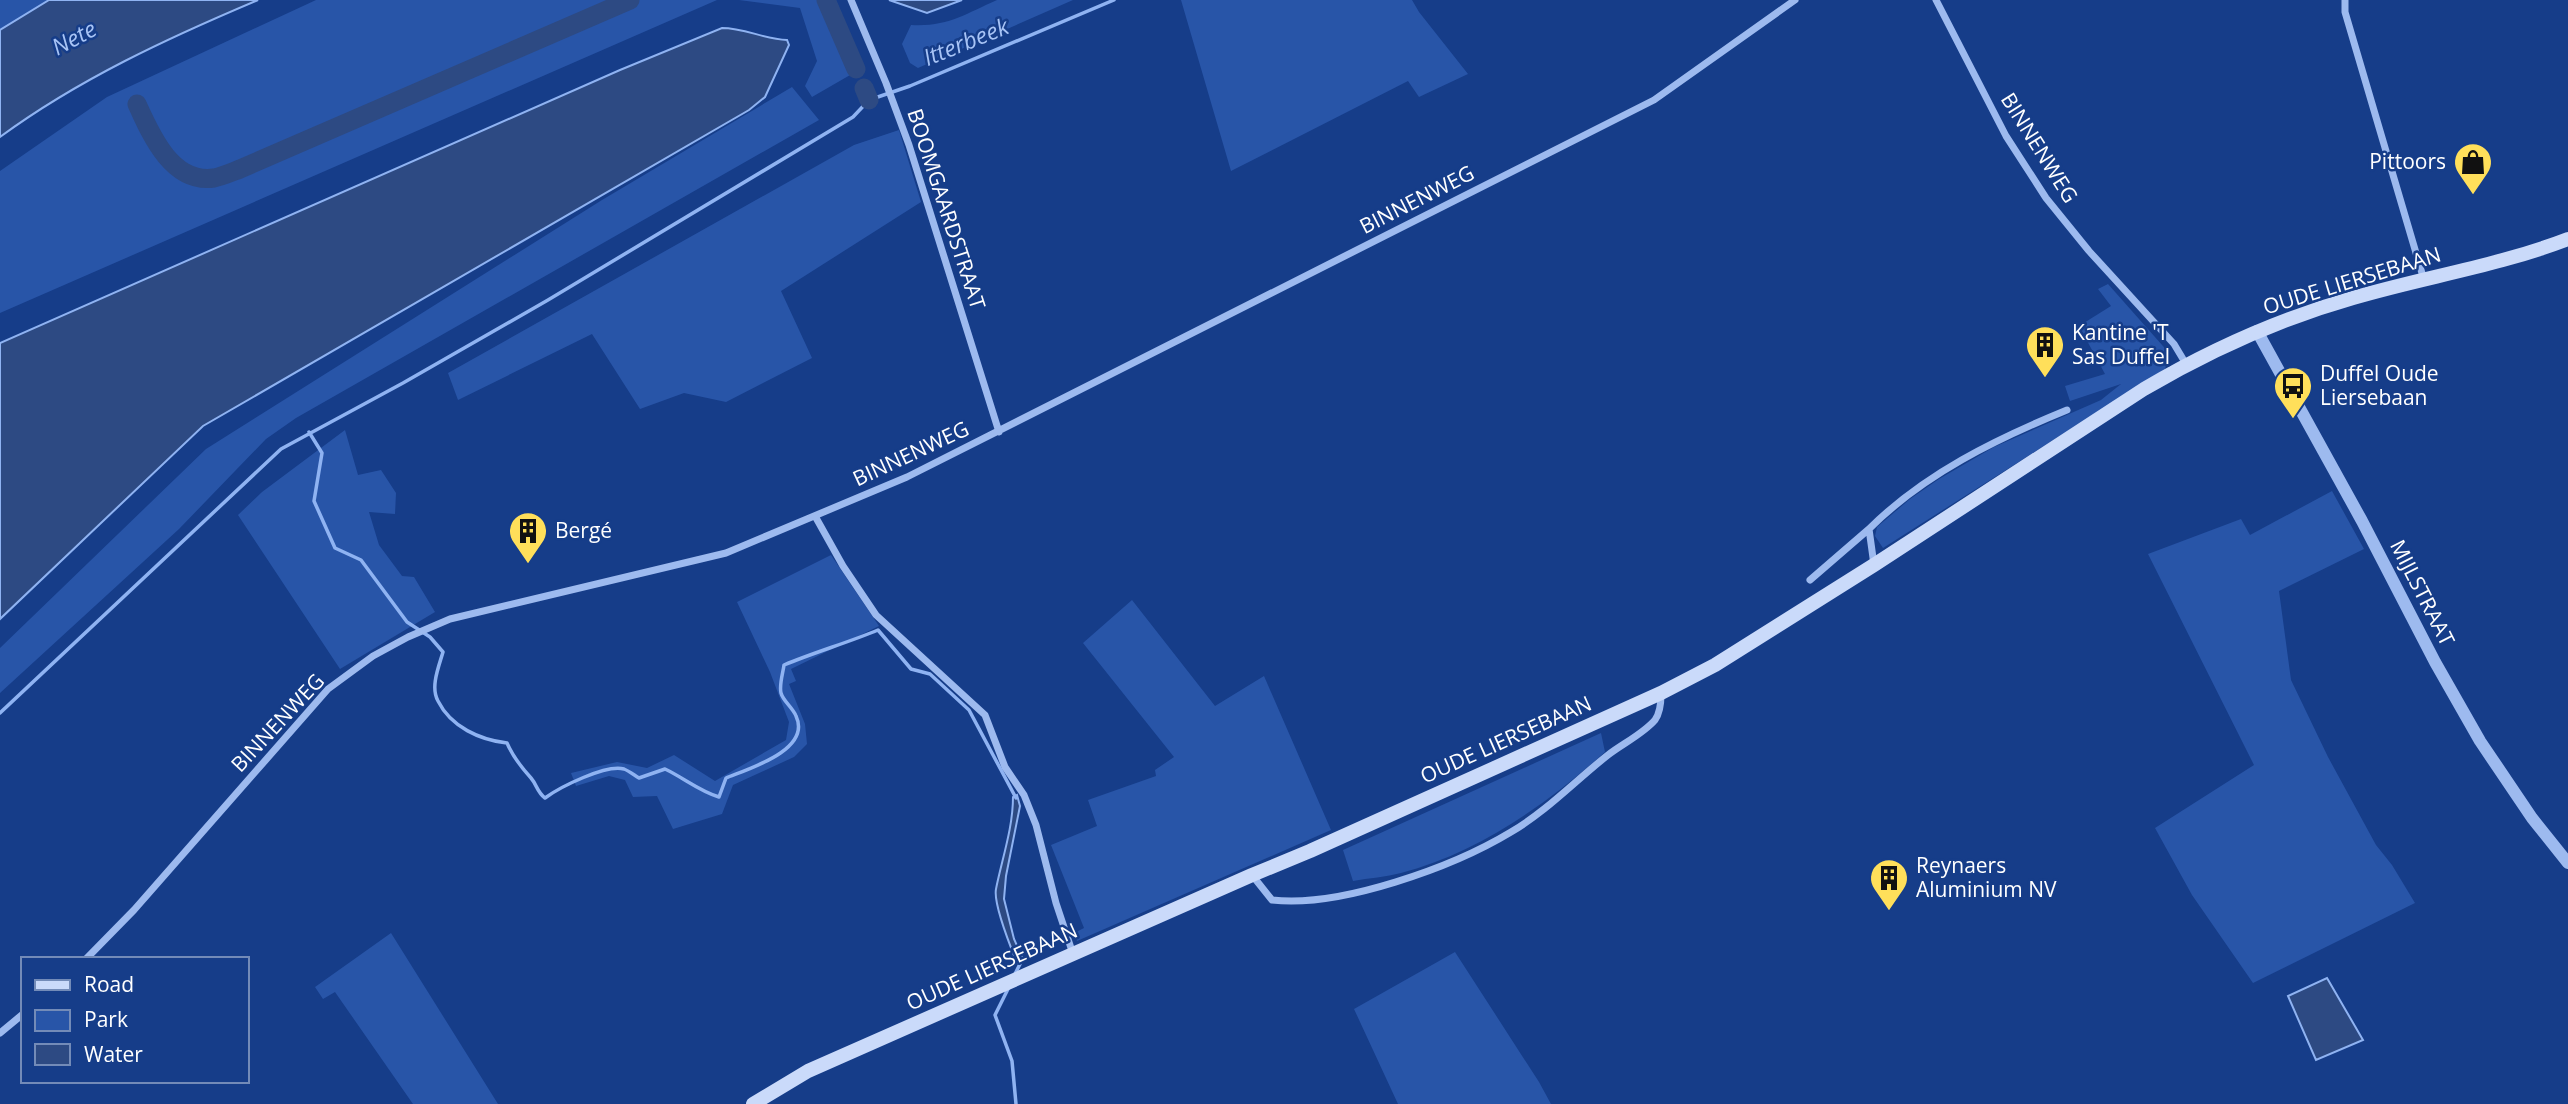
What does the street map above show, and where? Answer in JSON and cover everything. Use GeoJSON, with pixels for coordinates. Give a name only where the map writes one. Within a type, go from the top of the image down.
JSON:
{"type":"FeatureCollection","features":[{"type":"Feature","properties":{"kind":"main road","name":"OUDE LIERSEBAAN"},"geometry":{"type":"LineString","coordinates":[[753,1104],[808,1071],[1252,874],[1310,851],[1661,693],[1715,666],[2186,364],[2305,312],[2538,250],[2568,239]]}},
{"type":"Feature","properties":{"kind":"street","name":"BOOMGAARDSTRAAT"},"geometry":{"type":"LineString","coordinates":[[851,0],[909,145],[999,432]]}},
{"type":"Feature","properties":{"kind":"street","name":"BINNENWEG"},"geometry":{"type":"LineString","coordinates":[[88,957],[134,910],[328,689],[373,656],[408,637],[450,620],[726,553],[907,477],[1654,100],[1795,0]]}},
{"type":"Feature","properties":{"kind":"street","name":"BINNENWEG"},"geometry":{"type":"LineString","coordinates":[[1936,0],[2006,136],[2046,198],[2089,251],[2174,344],[2186,364]]}},
{"type":"Feature","properties":{"kind":"street"},"geometry":{"type":"LineString","coordinates":[[2345,0],[2345,12],[2424,280]]}},
{"type":"Feature","properties":{"kind":"street","name":"MIJLSTRAAT"},"geometry":{"type":"LineString","coordinates":[[2257,331],[2480,741],[2532,818],[2568,863]]}},
{"type":"Feature","properties":{"kind":"street"},"geometry":{"type":"LineString","coordinates":[[1810,580],[1928,480],[1992,443],[2067,410]]}},
{"type":"Feature","properties":{"kind":"street"},"geometry":{"type":"LineString","coordinates":[[815,516],[843,566],[876,615],[985,715],[1005,767],[1024,795],[1036,825],[1056,903],[1073,954]]}},
{"type":"Feature","properties":{"kind":"street"},"geometry":{"type":"LineString","coordinates":[[1869,529],[1874,565]]}},
{"type":"Feature","properties":{"kind":"street"},"geometry":{"type":"LineString","coordinates":[[1252,874],[1272,900],[1292,902],[1400,880],[1452,860],[1512,832],[1570,788],[1606,756],[1656,719],[1661,706],[1661,693]]}},
{"type":"Feature","properties":{"kind":"street"},"geometry":{"type":"LineString","coordinates":[[0,1033],[21,1016]]}},
{"type":"Feature","properties":{"kind":"green space"},"geometry":{"type":"Polygon","coordinates":[[[0,0],[49,0],[0,30],[0,0]]]}},
{"type":"Feature","properties":{"kind":"green space"},"geometry":{"type":"Polygon","coordinates":[[[316,0],[717,0],[0,313],[0,171],[107,97],[316,0]]]}},
{"type":"Feature","properties":{"kind":"green space"},"geometry":{"type":"Polygon","coordinates":[[[739,0],[836,0],[864,67],[812,97],[805,86],[817,61],[800,8],[739,0]]]}},
{"type":"Feature","properties":{"kind":"green space"},"geometry":{"type":"Polygon","coordinates":[[[997,0],[1073,0],[918,68],[910,63],[902,44],[911,25],[946,22],[997,0]]]}},
{"type":"Feature","properties":{"kind":"green space"},"geometry":{"type":"Polygon","coordinates":[[[1181,0],[1412,0],[1468,74],[1419,97],[1408,81],[1231,171],[1181,0]]]}},
{"type":"Feature","properties":{"kind":"green space"},"geometry":{"type":"Polygon","coordinates":[[[792,87],[819,120],[296,418],[266,439],[179,529],[0,693],[0,648],[206,449],[602,200],[792,87]]]}},
{"type":"Feature","properties":{"kind":"green space"},"geometry":{"type":"Polygon","coordinates":[[[899,130],[921,202],[781,291],[812,358],[726,402],[684,393],[640,409],[592,334],[458,400],[448,373],[854,145],[899,130]]]}},
{"type":"Feature","properties":{"kind":"green space"},"geometry":{"type":"Polygon","coordinates":[[[2108,284],[2170,354],[2165,369],[1883,548],[1875,536],[1877,527],[1939,479],[1994,447],[2101,400],[2121,384],[2070,401],[2065,386],[2105,374],[2079,326],[2111,306],[2098,289],[2108,284]]]}},
{"type":"Feature","properties":{"kind":"green space"},"geometry":{"type":"Polygon","coordinates":[[[345,430],[358,475],[381,470],[396,493],[395,514],[369,512],[379,545],[402,576],[414,577],[435,612],[340,669],[238,515],[262,492],[345,430]]]}},
{"type":"Feature","properties":{"kind":"green space"},"geometry":{"type":"Polygon","coordinates":[[[2332,491],[2364,549],[2279,591],[2291,680],[2328,757],[2376,845],[2392,865],[2415,903],[2253,983],[2192,895],[2155,828],[2254,765],[2148,554],[2241,519],[2250,535],[2332,491]]]}},
{"type":"Feature","properties":{"kind":"green space"},"geometry":{"type":"Polygon","coordinates":[[[831,555],[879,626],[791,669],[796,681],[789,684],[805,724],[807,744],[794,757],[733,785],[722,814],[673,829],[657,796],[633,797],[625,780],[609,776],[576,786],[571,773],[617,762],[647,768],[674,755],[715,781],[786,740],[789,722],[770,672],[737,602],[831,555]]]}},
{"type":"Feature","properties":{"kind":"green space"},"geometry":{"type":"Polygon","coordinates":[[[1132,600],[1215,706],[1264,676],[1331,830],[1077,941],[1074,933],[1084,928],[1051,845],[1097,826],[1088,800],[1156,776],[1155,770],[1174,757],[1083,643],[1132,600]]]}},
{"type":"Feature","properties":{"kind":"green space"},"geometry":{"type":"Polygon","coordinates":[[[1601,733],[1605,752],[1535,808],[1484,840],[1429,864],[1395,874],[1353,881],[1343,850],[1601,733]]]}},
{"type":"Feature","properties":{"kind":"green space"},"geometry":{"type":"Polygon","coordinates":[[[391,933],[498,1104],[413,1104],[335,992],[323,999],[315,987],[391,933]]]}},
{"type":"Feature","properties":{"kind":"green space"},"geometry":{"type":"Polygon","coordinates":[[[1455,952],[1551,1104],[1398,1104],[1354,1009],[1455,952]]]}},
{"type":"Feature","properties":{"kind":"water","name":"Nete"},"geometry":{"type":"Polygon","coordinates":[[[49,0],[258,0],[125,61],[61,96],[0,137],[0,30],[49,0]]]}},
{"type":"Feature","properties":{"kind":"water"},"geometry":{"type":"Polygon","coordinates":[[[889,0],[962,0],[927,13],[889,0]]]}},
{"type":"Feature","properties":{"kind":"water"},"geometry":{"type":"Polygon","coordinates":[[[722,28],[787,40],[789,45],[765,97],[749,110],[203,426],[0,619],[0,343],[620,70],[722,28]]]}},
{"type":"Feature","properties":{"kind":"water"},"geometry":{"type":"Polygon","coordinates":[[[1017,795],[1020,806],[1004,899],[1014,939],[1024,961],[1017,963],[997,905],[996,889],[1009,832],[1013,797],[1017,795]]]}},
{"type":"Feature","properties":{"kind":"water"},"geometry":{"type":"Polygon","coordinates":[[[2327,978],[2363,1040],[2316,1060],[2288,996],[2327,978]]]}},
{"type":"Feature","properties":{"kind":"waterway"},"geometry":{"type":"LineString","coordinates":[[137,104],[156,143],[175,165],[199,178],[214,178],[630,0]]}},
{"type":"Feature","properties":{"kind":"waterway"},"geometry":{"type":"LineString","coordinates":[[826,0],[856,69]]}},
{"type":"Feature","properties":{"kind":"waterway","name":"Itterbeek"},"geometry":{"type":"LineString","coordinates":[[0,713],[281,449],[548,300],[853,117],[869,100],[910,86],[1114,0]]}},
{"type":"Feature","properties":{"kind":"waterway"},"geometry":{"type":"LineString","coordinates":[[864,88],[869,100]]}},
{"type":"Feature","properties":{"kind":"waterway"},"geometry":{"type":"LineString","coordinates":[[309,432],[322,453],[314,501],[335,548],[361,560],[407,622],[430,637],[443,652],[435,689],[438,701],[450,718],[467,731],[507,743],[545,798],[583,778],[616,768],[624,769],[639,778],[665,769],[719,797],[726,778],[775,756],[795,739],[798,728],[796,716],[781,693],[784,665],[878,630],[911,669],[930,674],[969,710],[1016,798]]}},
{"type":"Feature","properties":{"kind":"waterway"},"geometry":{"type":"LineString","coordinates":[[1015,974],[1021,962],[1020,958]]}},
{"type":"Feature","properties":{"kind":"waterway"},"geometry":{"type":"LineString","coordinates":[[1009,987],[995,1015],[1012,1061],[1016,1104]]}},
{"type":"Feature","properties":{"kind":"place","name":"Pittoors"},"geometry":{"type":"Point","coordinates":[2473,196]}},
{"type":"Feature","properties":{"kind":"place","name":"Kantine 'T Sas Duffel"},"geometry":{"type":"Point","coordinates":[2045,379]}},
{"type":"Feature","properties":{"kind":"place","name":"Duffel Oude Liersebaan"},"geometry":{"type":"Point","coordinates":[2293,420]}},
{"type":"Feature","properties":{"kind":"place","name":"Bergé"},"geometry":{"type":"Point","coordinates":[528,565]}},
{"type":"Feature","properties":{"kind":"place","name":"Reynaers Aluminium NV"},"geometry":{"type":"Point","coordinates":[1889,912]}}]}
